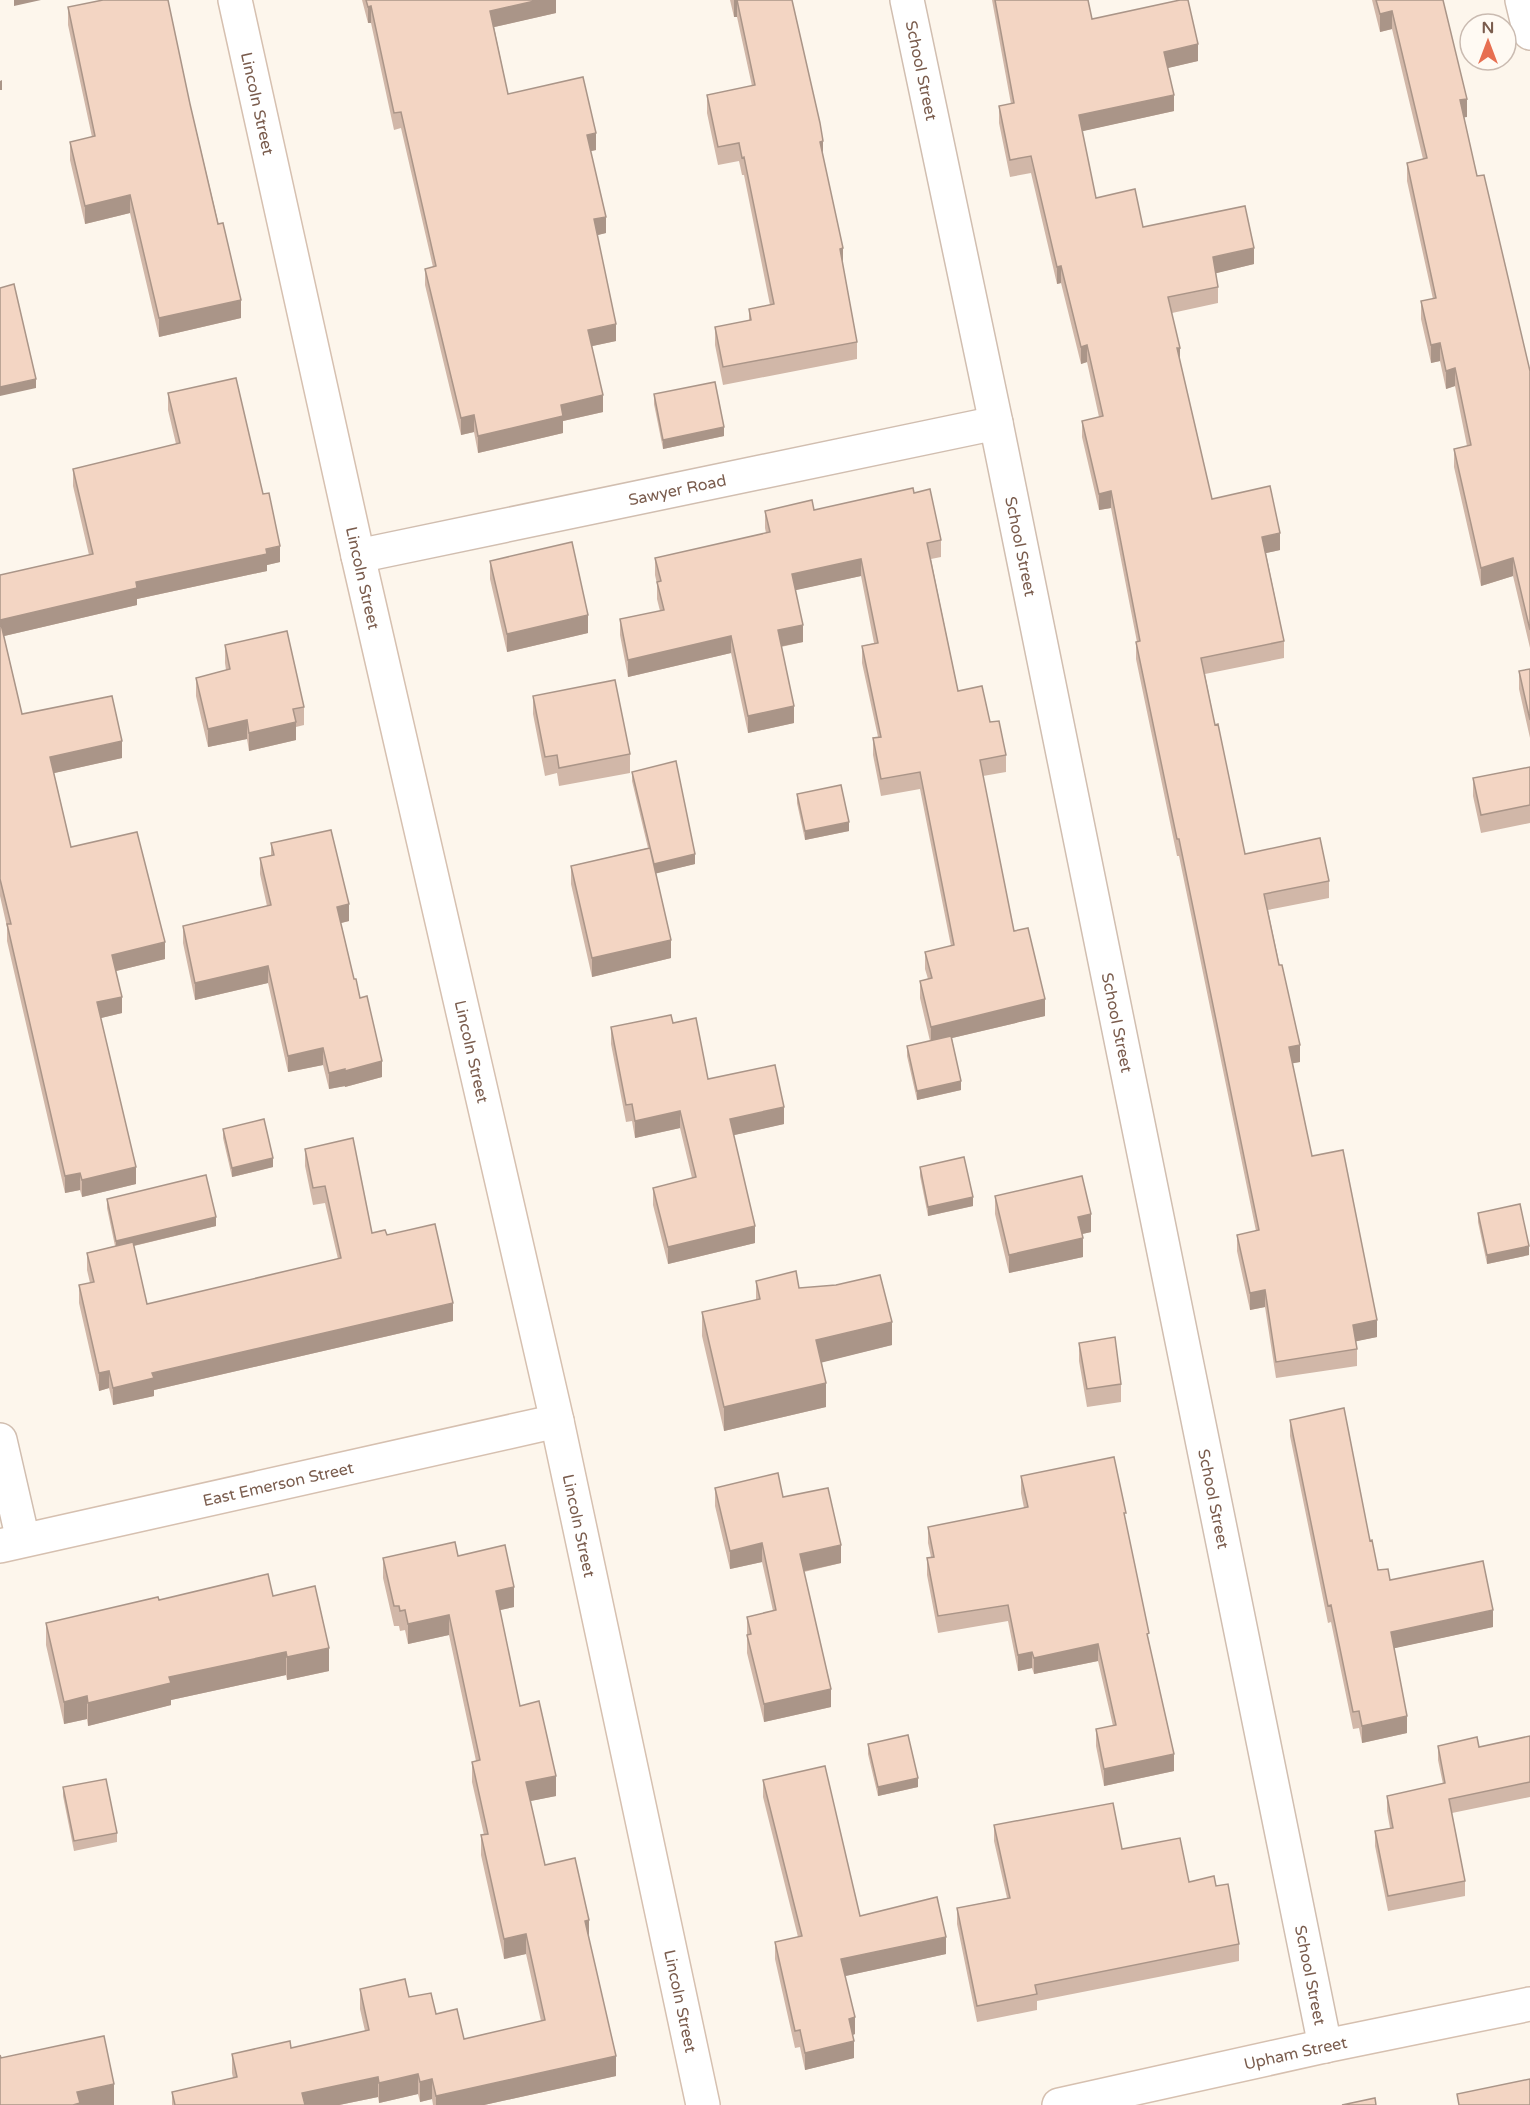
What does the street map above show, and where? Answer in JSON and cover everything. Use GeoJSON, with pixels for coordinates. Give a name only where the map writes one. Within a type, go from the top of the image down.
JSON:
{"type":"FeatureCollection","features":[{"type":"Feature","properties":{"kind":"street","name":"Lincoln Street"},"geometry":{"type":"LineString","coordinates":[[235,0],[358,556],[556,1422],[703,2105]]}},
{"type":"Feature","properties":{"kind":"street","name":"School Street"},"geometry":{"type":"LineString","coordinates":[[907,0],[996,423],[1325,2046]]}},
{"type":"Feature","properties":{"kind":"street"},"geometry":{"type":"LineString","coordinates":[[1522,0],[1530,33]]}},
{"type":"Feature","properties":{"kind":"street","name":"Sawyer Road"},"geometry":{"type":"LineString","coordinates":[[358,556],[996,423]]}},
{"type":"Feature","properties":{"kind":"street","name":"East Emerson Street"},"geometry":{"type":"LineString","coordinates":[[12,1543],[556,1422]]}},
{"type":"Feature","properties":{"kind":"street"},"geometry":{"type":"LineString","coordinates":[[0,1440],[12,1543]]}},
{"type":"Feature","properties":{"kind":"street","name":"Upham Street"},"geometry":{"type":"LineString","coordinates":[[1059,2105],[1325,2046],[1530,2004]]}},
{"type":"Feature","properties":{"kind":"building"},"geometry":{"type":"Polygon","coordinates":[[[103,0],[168,0],[218,224],[223,223],[241,300],[159,318],[130,195],[85,206],[70,142],[95,136],[68,7],[103,0]]]}},
{"type":"Feature","properties":{"kind":"building"},"geometry":{"type":"Polygon","coordinates":[[[366,0],[539,0],[490,11],[508,94],[583,77],[596,133],[587,135],[606,217],[594,219],[616,324],[588,330],[603,395],[561,405],[563,416],[478,436],[474,415],[461,418],[425,269],[436,266],[401,112],[394,113],[371,6],[368,7],[366,0]]]}},
{"type":"Feature","properties":{"kind":"building"},"geometry":{"type":"Polygon","coordinates":[[[737,0],[792,0],[820,123],[823,141],[820,142],[843,248],[840,249],[857,342],[723,367],[715,327],[751,320],[749,309],[774,304],[744,157],[742,158],[739,143],[718,147],[707,95],[755,85],[737,0]]]}},
{"type":"Feature","properties":{"kind":"building"},"geometry":{"type":"Polygon","coordinates":[[[995,0],[1088,0],[1092,19],[1188,0],[1198,44],[1164,52],[1174,95],[1079,115],[1096,198],[1135,189],[1143,227],[1245,206],[1254,248],[1213,257],[1218,287],[1168,297],[1180,348],[1177,348],[1212,499],[1270,486],[1280,533],[1262,537],[1284,641],[1201,658],[1215,725],[1218,724],[1245,854],[1320,838],[1329,881],[1264,894],[1279,965],[1282,965],[1300,1045],[1289,1047],[1312,1156],[1343,1150],[1377,1320],[1353,1325],[1357,1349],[1276,1362],[1265,1290],[1250,1293],[1237,1235],[1259,1230],[1136,642],[1140,641],[1111,491],[1099,494],[1082,421],[1103,416],[1087,345],[1081,347],[1061,266],[1057,267],[1031,156],[1010,160],[999,106],[1014,103],[995,0]]]}},
{"type":"Feature","properties":{"kind":"building"},"geometry":{"type":"Polygon","coordinates":[[[1376,0],[1443,0],[1458,62],[1458,72],[1460,72],[1467,99],[1460,100],[1477,176],[1484,175],[1530,371],[1530,630],[1513,558],[1481,568],[1454,449],[1471,445],[1455,368],[1446,371],[1440,343],[1431,345],[1421,301],[1436,298],[1407,163],[1427,158],[1392,11],[1380,14],[1376,0]]]}},
{"type":"Feature","properties":{"kind":"building"},"geometry":{"type":"Polygon","coordinates":[[[14,284],[36,379],[0,387],[0,288],[14,284]]]}},
{"type":"Feature","properties":{"kind":"building"},"geometry":{"type":"Polygon","coordinates":[[[236,378],[263,494],[269,493],[280,546],[266,549],[267,554],[136,582],[137,588],[0,620],[0,575],[93,554],[73,469],[180,443],[168,393],[236,378]]]}},
{"type":"Feature","properties":{"kind":"building"},"geometry":{"type":"Polygon","coordinates":[[[715,382],[724,427],[663,440],[654,394],[715,382]]]}},
{"type":"Feature","properties":{"kind":"building"},"geometry":{"type":"Polygon","coordinates":[[[913,488],[914,493],[930,489],[941,540],[927,543],[958,691],[982,686],[990,722],[999,721],[1006,755],[980,760],[1014,931],[1028,928],[1045,999],[931,1027],[920,981],[932,978],[925,952],[954,945],[920,772],[881,779],[873,738],[881,737],[862,646],[878,643],[861,559],[792,574],[803,625],[778,630],[794,706],[748,716],[731,636],[628,660],[620,619],[664,610],[657,582],[661,581],[655,558],[770,532],[765,511],[812,500],[814,510],[913,488]]]}},
{"type":"Feature","properties":{"kind":"building"},"geometry":{"type":"Polygon","coordinates":[[[572,542],[588,615],[507,634],[490,561],[572,542]]]}},
{"type":"Feature","properties":{"kind":"building"},"geometry":{"type":"Polygon","coordinates":[[[0,620],[22,714],[112,696],[122,741],[50,757],[71,847],[137,832],[165,942],[112,955],[122,997],[97,1002],[136,1167],[82,1180],[80,1173],[65,1176],[7,924],[11,924],[0,879],[0,620]]]}},
{"type":"Feature","properties":{"kind":"building"},"geometry":{"type":"Polygon","coordinates":[[[287,631],[304,707],[293,709],[296,722],[249,733],[247,720],[208,729],[196,678],[230,669],[225,645],[287,631]]]}},
{"type":"Feature","properties":{"kind":"building"},"geometry":{"type":"Polygon","coordinates":[[[1530,669],[1530,720],[1519,671],[1530,669]]]}},
{"type":"Feature","properties":{"kind":"building"},"geometry":{"type":"Polygon","coordinates":[[[615,680],[630,754],[559,768],[557,755],[545,757],[533,696],[615,680]]]}},
{"type":"Feature","properties":{"kind":"building"},"geometry":{"type":"Polygon","coordinates":[[[676,761],[695,854],[654,864],[632,772],[676,761]]]}},
{"type":"Feature","properties":{"kind":"building"},"geometry":{"type":"Polygon","coordinates":[[[1530,767],[1530,805],[1481,815],[1473,778],[1530,767]]]}},
{"type":"Feature","properties":{"kind":"building"},"geometry":{"type":"Polygon","coordinates":[[[841,785],[849,822],[805,831],[797,794],[841,785]]]}},
{"type":"Feature","properties":{"kind":"building"},"geometry":{"type":"Polygon","coordinates":[[[331,830],[349,904],[337,907],[354,979],[356,979],[360,998],[367,996],[382,1061],[329,1073],[323,1048],[288,1056],[268,966],[195,983],[183,926],[271,905],[260,858],[274,855],[271,843],[331,830]]]}},
{"type":"Feature","properties":{"kind":"building"},"geometry":{"type":"Polygon","coordinates":[[[650,848],[671,940],[592,958],[571,866],[650,848]]]}},
{"type":"Feature","properties":{"kind":"building"},"geometry":{"type":"Polygon","coordinates":[[[671,1015],[673,1023],[696,1018],[708,1079],[775,1065],[784,1107],[730,1119],[755,1226],[668,1247],[653,1188],[696,1177],[680,1111],[635,1121],[632,1104],[626,1105],[611,1027],[671,1015]]]}},
{"type":"Feature","properties":{"kind":"building"},"geometry":{"type":"Polygon","coordinates":[[[951,1036],[961,1081],[917,1091],[907,1046],[951,1036]]]}},
{"type":"Feature","properties":{"kind":"building"},"geometry":{"type":"Polygon","coordinates":[[[264,1119],[273,1158],[232,1168],[223,1129],[264,1119]]]}},
{"type":"Feature","properties":{"kind":"building"},"geometry":{"type":"Polygon","coordinates":[[[353,1138],[372,1233],[385,1230],[387,1235],[435,1224],[453,1303],[152,1373],[154,1378],[113,1388],[109,1371],[99,1373],[79,1285],[94,1282],[87,1253],[133,1242],[147,1304],[341,1258],[325,1186],[313,1188],[305,1149],[353,1138]]]}},
{"type":"Feature","properties":{"kind":"building"},"geometry":{"type":"Polygon","coordinates":[[[964,1157],[973,1197],[928,1207],[920,1167],[964,1157]]]}},
{"type":"Feature","properties":{"kind":"building"},"geometry":{"type":"Polygon","coordinates":[[[206,1175],[216,1217],[116,1241],[107,1199],[206,1175]]]}},
{"type":"Feature","properties":{"kind":"building"},"geometry":{"type":"Polygon","coordinates":[[[1082,1176],[1091,1214],[1078,1217],[1083,1238],[1009,1255],[995,1196],[1082,1176]]]}},
{"type":"Feature","properties":{"kind":"building"},"geometry":{"type":"Polygon","coordinates":[[[1520,1204],[1529,1246],[1487,1255],[1478,1213],[1520,1204]]]}},
{"type":"Feature","properties":{"kind":"building"},"geometry":{"type":"Polygon","coordinates":[[[796,1271],[799,1288],[836,1285],[880,1275],[892,1322],[816,1340],[826,1383],[724,1407],[702,1312],[760,1299],[756,1281],[796,1271]]]}},
{"type":"Feature","properties":{"kind":"building"},"geometry":{"type":"Polygon","coordinates":[[[1115,1337],[1121,1384],[1087,1389],[1079,1343],[1115,1337]]]}},
{"type":"Feature","properties":{"kind":"building"},"geometry":{"type":"Polygon","coordinates":[[[1344,1408],[1370,1541],[1372,1540],[1378,1570],[1388,1569],[1390,1580],[1483,1561],[1493,1610],[1391,1632],[1407,1716],[1362,1726],[1359,1711],[1353,1712],[1331,1605],[1328,1606],[1290,1420],[1344,1408]]]}},
{"type":"Feature","properties":{"kind":"building"},"geometry":{"type":"Polygon","coordinates":[[[1114,1457],[1149,1633],[1147,1634],[1174,1754],[1104,1769],[1096,1729],[1116,1725],[1098,1644],[1034,1658],[1032,1652],[1018,1655],[1008,1605],[938,1616],[927,1558],[934,1557],[928,1527],[1028,1507],[1021,1476],[1114,1457]]]}},
{"type":"Feature","properties":{"kind":"building"},"geometry":{"type":"Polygon","coordinates":[[[778,1473],[783,1497],[828,1488],[841,1545],[800,1554],[831,1689],[764,1704],[747,1635],[751,1634],[747,1617],[776,1610],[762,1543],[730,1551],[715,1488],[778,1473]]]}},
{"type":"Feature","properties":{"kind":"building"},"geometry":{"type":"Polygon","coordinates":[[[455,1542],[458,1556],[505,1545],[514,1587],[496,1591],[520,1706],[539,1701],[556,1776],[526,1782],[545,1865],[575,1858],[589,1920],[585,1921],[616,2056],[436,2096],[432,2079],[420,2082],[418,2074],[379,2083],[378,2077],[302,2093],[305,2105],[175,2105],[172,2092],[237,2077],[232,2054],[290,2041],[291,2048],[369,2030],[360,1989],[405,1979],[409,1997],[431,1993],[436,2014],[457,2009],[464,2039],[545,2020],[526,1934],[504,1939],[481,1835],[488,1834],[472,1762],[480,1760],[449,1615],[408,1624],[405,1610],[400,1611],[399,1606],[394,1606],[383,1558],[455,1542]]]}},
{"type":"Feature","properties":{"kind":"building"},"geometry":{"type":"Polygon","coordinates":[[[268,1574],[273,1596],[315,1586],[329,1648],[287,1657],[286,1652],[169,1677],[171,1683],[88,1703],[87,1696],[64,1702],[46,1623],[158,1597],[159,1600],[268,1574]]]}},
{"type":"Feature","properties":{"kind":"building"},"geometry":{"type":"Polygon","coordinates":[[[908,1735],[918,1778],[878,1787],[868,1744],[908,1735]]]}},
{"type":"Feature","properties":{"kind":"building"},"geometry":{"type":"Polygon","coordinates":[[[1530,1736],[1530,1782],[1449,1799],[1465,1881],[1388,1896],[1375,1831],[1393,1828],[1387,1796],[1445,1783],[1438,1746],[1477,1737],[1479,1747],[1530,1736]]]}},
{"type":"Feature","properties":{"kind":"building"},"geometry":{"type":"Polygon","coordinates":[[[825,1766],[860,1916],[937,1897],[946,1937],[841,1959],[855,2017],[849,2019],[854,2041],[805,2053],[800,2030],[795,2031],[775,1942],[802,1936],[763,1780],[825,1766]]]}},
{"type":"Feature","properties":{"kind":"building"},"geometry":{"type":"Polygon","coordinates":[[[106,1779],[117,1833],[74,1841],[63,1787],[106,1779]]]}},
{"type":"Feature","properties":{"kind":"building"},"geometry":{"type":"Polygon","coordinates":[[[1113,1803],[1122,1849],[1180,1838],[1189,1882],[1214,1876],[1216,1886],[1228,1884],[1239,1944],[1035,1985],[1037,1994],[977,2006],[957,1908],[1010,1898],[994,1825],[1113,1803]]]}},
{"type":"Feature","properties":{"kind":"building"},"geometry":{"type":"Polygon","coordinates":[[[104,2036],[114,2084],[77,2092],[80,2103],[73,2105],[0,2105],[0,2055],[1,2058],[104,2036]]]}},
{"type":"Feature","properties":{"kind":"building"},"geometry":{"type":"Polygon","coordinates":[[[1530,2079],[1530,2105],[1459,2105],[1457,2094],[1530,2079]]]}},
{"type":"Feature","properties":{"kind":"building"},"geometry":{"type":"Polygon","coordinates":[[[1375,2098],[1376,2105],[1342,2105],[1375,2098]]]}}]}
